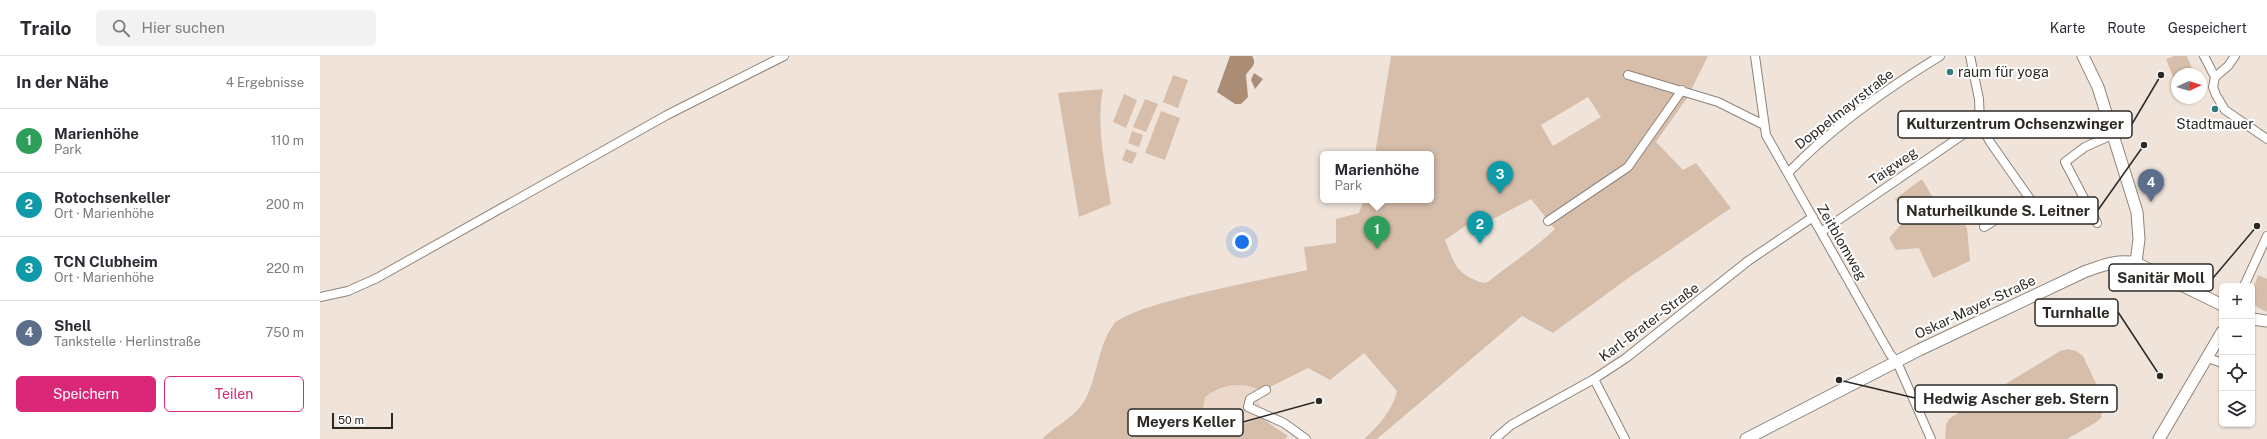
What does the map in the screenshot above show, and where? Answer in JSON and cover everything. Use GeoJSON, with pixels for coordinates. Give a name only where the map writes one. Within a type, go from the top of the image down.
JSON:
{"type":"FeatureCollection","features":[{"type":"Feature","properties":{"kind":"main road"},"geometry":{"type":"LineString","coordinates":[[2083,56],[2098,88],[2136,212],[2139,228],[2136,263]]}},
{"type":"Feature","properties":{"kind":"main road","name":"Oskar-Mayer-Straße"},"geometry":{"type":"LineString","coordinates":[[1746,439],[1897,362],[2084,272],[2121,262],[2136,263],[2219,304]]}},
{"type":"Feature","properties":{"kind":"main road"},"geometry":{"type":"LineString","coordinates":[[2255,320],[2267,322]]}},
{"type":"Feature","properties":{"kind":"main road"},"geometry":{"type":"LineString","coordinates":[[2159,439],[2219,338]]}},
{"type":"Feature","properties":{"kind":"street"},"geometry":{"type":"LineString","coordinates":[[320,297],[348,291],[377,278],[667,115],[784,56]]}},
{"type":"Feature","properties":{"kind":"street","name":"Zeitblomweg"},"geometry":{"type":"LineString","coordinates":[[1755,56],[1766,135],[1890,354],[1897,362],[1931,439]]}},
{"type":"Feature","properties":{"kind":"street","name":"Doppelmayrstraße"},"geometry":{"type":"LineString","coordinates":[[1788,174],[1807,153],[1862,110],[1911,74],[1940,56]]}},
{"type":"Feature","properties":{"kind":"street"},"geometry":{"type":"LineString","coordinates":[[1970,56],[1979,99],[1980,123],[1990,142],[2030,199],[1984,227]]}},
{"type":"Feature","properties":{"kind":"street"},"geometry":{"type":"LineString","coordinates":[[2204,56],[2215,77]]}},
{"type":"Feature","properties":{"kind":"street"},"geometry":{"type":"LineString","coordinates":[[2235,56],[2228,66],[2215,77],[2213,87],[2225,110],[2267,139]]}},
{"type":"Feature","properties":{"kind":"street"},"geometry":{"type":"LineString","coordinates":[[1628,75],[1718,102],[1764,125]]}},
{"type":"Feature","properties":{"kind":"street"},"geometry":{"type":"LineString","coordinates":[[1548,221],[1628,167],[1682,90]]}},
{"type":"Feature","properties":{"kind":"street","name":"Taigweg"},"geometry":{"type":"LineString","coordinates":[[1821,232],[1980,123]]}},
{"type":"Feature","properties":{"kind":"street"},"geometry":{"type":"LineString","coordinates":[[2097,223],[2065,162],[2086,147],[2112,134]]}},
{"type":"Feature","properties":{"kind":"street","name":"Karl-Brater-Straße"},"geometry":{"type":"LineString","coordinates":[[1496,439],[1511,425],[1540,407],[1594,379],[1626,358],[1748,261],[1813,217]]}},
{"type":"Feature","properties":{"kind":"street"},"geometry":{"type":"LineString","coordinates":[[2245,283],[2267,236]]}},
{"type":"Feature","properties":{"kind":"street"},"geometry":{"type":"LineString","coordinates":[[2208,358],[2219,362]]}},
{"type":"Feature","properties":{"kind":"street"},"geometry":{"type":"LineString","coordinates":[[1594,379],[1625,439]]}},
{"type":"Feature","properties":{"kind":"street"},"geometry":{"type":"LineString","coordinates":[[1266,390],[1250,399],[1248,407],[1284,423],[1306,439]]}},
{"type":"Feature","properties":{"kind":"shaded area"},"geometry":{"type":"Polygon","coordinates":[[[1230,56],[1252,56],[1254,59],[1253,66],[1246,75],[1248,97],[1241,104],[1235,104],[1217,92],[1230,56]]]}},
{"type":"Feature","properties":{"kind":"shaded area"},"geometry":{"type":"Polygon","coordinates":[[[1391,56],[1708,56],[1687,98],[1656,142],[1683,170],[1696,163],[1731,208],[1627,279],[1553,333],[1522,316],[1377,439],[1364,439],[1384,417],[1392,405],[1397,391],[1364,353],[1330,380],[1308,368],[1262,391],[1247,386],[1233,385],[1219,389],[1205,397],[1201,418],[1211,435],[1261,418],[1288,436],[1285,439],[1042,439],[1071,416],[1082,405],[1090,390],[1101,350],[1114,324],[1126,316],[1174,300],[1204,292],[1307,270],[1304,247],[1336,243],[1336,219],[1359,213],[1363,203],[1434,203],[1434,151],[1375,151],[1391,56]],[[1588,97],[1541,125],[1553,146],[1601,117],[1588,97]],[[1531,199],[1493,219],[1485,212],[1445,240],[1452,258],[1458,268],[1467,276],[1484,283],[1488,282],[1555,229],[1531,199]]]}},
{"type":"Feature","properties":{"kind":"shaded area"},"geometry":{"type":"Polygon","coordinates":[[[2174,56],[2187,56],[2192,68],[2171,68],[2171,72],[2166,59],[2174,56]]]}},
{"type":"Feature","properties":{"kind":"shaded area"},"geometry":{"type":"Polygon","coordinates":[[[1254,73],[1263,79],[1255,89],[1251,80],[1254,73]]]}},
{"type":"Feature","properties":{"kind":"shaded area"},"geometry":{"type":"Polygon","coordinates":[[[1173,75],[1188,80],[1178,108],[1163,102],[1173,75]]]}},
{"type":"Feature","properties":{"kind":"shaded area"},"geometry":{"type":"Polygon","coordinates":[[[1103,89],[1100,117],[1101,132],[1111,204],[1079,217],[1058,93],[1103,89]]]}},
{"type":"Feature","properties":{"kind":"shaded area"},"geometry":{"type":"Polygon","coordinates":[[[1124,94],[1137,100],[1126,128],[1113,122],[1124,94]]]}},
{"type":"Feature","properties":{"kind":"shaded area"},"geometry":{"type":"Polygon","coordinates":[[[1145,99],[1158,104],[1146,132],[1133,127],[1145,99]]]}},
{"type":"Feature","properties":{"kind":"shaded area"},"geometry":{"type":"Polygon","coordinates":[[[1161,111],[1180,118],[1165,160],[1145,153],[1161,111]]]}},
{"type":"Feature","properties":{"kind":"shaded area"},"geometry":{"type":"Polygon","coordinates":[[[1132,131],[1143,135],[1139,147],[1128,143],[1132,131]]]}},
{"type":"Feature","properties":{"kind":"shaded area"},"geometry":{"type":"Polygon","coordinates":[[[1126,149],[1137,153],[1132,164],[1122,160],[1126,149]]]}},
{"type":"Feature","properties":{"kind":"shaded area"},"geometry":{"type":"Polygon","coordinates":[[[1922,179],[1942,213],[1954,205],[1967,228],[1970,261],[1933,278],[1919,248],[1896,250],[1889,238],[1906,219],[1895,199],[1922,179]]]}},
{"type":"Feature","properties":{"kind":"shaded area"},"geometry":{"type":"Polygon","coordinates":[[[2258,275],[2267,279],[2267,312],[2255,305],[2255,284],[2258,275]]]}},
{"type":"Feature","properties":{"kind":"shaded area"},"geometry":{"type":"Polygon","coordinates":[[[2068,349],[2076,351],[2083,356],[2100,392],[2102,412],[2101,418],[2095,423],[2067,439],[1945,439],[1946,424],[1950,418],[2060,351],[2068,349]]]}},
{"type":"Feature","properties":{"kind":"shaded area"},"geometry":{"type":"Polygon","coordinates":[[[1237,384],[1258,389],[1261,418],[1211,435],[1201,418],[1205,397],[1211,392],[1237,384]]]}},
{"type":"Feature","properties":{"kind":"place","name":"raum für yoga"},"geometry":{"type":"Point","coordinates":[1950,72]}},
{"type":"Feature","properties":{"kind":"place","name":"Kulturzentrum Ochsenzwinger"},"geometry":{"type":"Point","coordinates":[2161,75]}},
{"type":"Feature","properties":{"kind":"place","name":"Stadtmauer"},"geometry":{"type":"Point","coordinates":[2215,109]}},
{"type":"Feature","properties":{"kind":"place","name":"Naturheilkunde S. Leitner"},"geometry":{"type":"Point","coordinates":[2144,145]}},
{"type":"Feature","properties":{"kind":"place","name":"TCN Clubheim"},"geometry":{"type":"Point","coordinates":[1500,194]}},
{"type":"Feature","properties":{"kind":"place","name":"Shell"},"geometry":{"type":"Point","coordinates":[2151,202]}},
{"type":"Feature","properties":{"kind":"place","name":"Sanitär Moll"},"geometry":{"type":"Point","coordinates":[2257,226]}},
{"type":"Feature","properties":{"kind":"place","name":"Rotochsenkeller"},"geometry":{"type":"Point","coordinates":[1480,244]}},
{"type":"Feature","properties":{"kind":"place","name":"Marienhöhe"},"geometry":{"type":"Point","coordinates":[1377,249]}},
{"type":"Feature","properties":{"kind":"place","name":"Turnhalle"},"geometry":{"type":"Point","coordinates":[2160,376]}},
{"type":"Feature","properties":{"kind":"place","name":"Hedwig Ascher geb. Stern"},"geometry":{"type":"Point","coordinates":[1839,380]}},
{"type":"Feature","properties":{"kind":"place","name":"Meyers Keller"},"geometry":{"type":"Point","coordinates":[1319,401]}}]}
